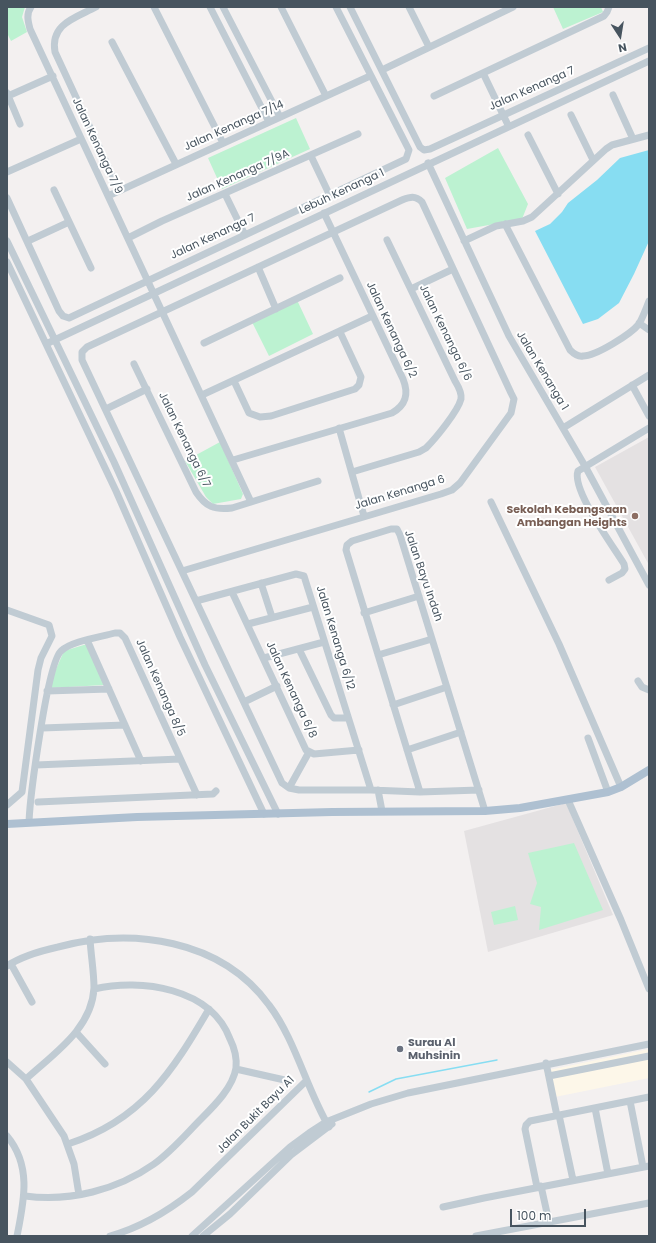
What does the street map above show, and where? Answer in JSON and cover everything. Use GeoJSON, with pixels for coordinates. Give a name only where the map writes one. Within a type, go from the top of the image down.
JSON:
{"type":"FeatureCollection","features":[{"type":"Feature","properties":{"kind":"main road"},"geometry":{"type":"LineString","coordinates":[[7,824],[29,822],[382,811],[485,812],[568,800],[608,792],[621,787],[649,770]]}},
{"type":"Feature","properties":{"kind":"street","name":"Jalan Kenanga 7/9"},"geometry":{"type":"LineString","coordinates":[[31,7],[28,11],[30,28],[154,293]]}},
{"type":"Feature","properties":{"kind":"street"},"geometry":{"type":"LineString","coordinates":[[96,7],[58,29],[53,42],[54,52],[119,190]]}},
{"type":"Feature","properties":{"kind":"street"},"geometry":{"type":"LineString","coordinates":[[154,7],[223,143]]}},
{"type":"Feature","properties":{"kind":"street"},"geometry":{"type":"LineString","coordinates":[[210,7],[269,122]]}},
{"type":"Feature","properties":{"kind":"street"},"geometry":{"type":"LineString","coordinates":[[223,7],[280,117]]}},
{"type":"Feature","properties":{"kind":"street"},"geometry":{"type":"LineString","coordinates":[[281,7],[326,96]]}},
{"type":"Feature","properties":{"kind":"street"},"geometry":{"type":"LineString","coordinates":[[336,7],[370,76]]}},
{"type":"Feature","properties":{"kind":"street"},"geometry":{"type":"LineString","coordinates":[[350,7],[382,70],[513,7]]}},
{"type":"Feature","properties":{"kind":"street"},"geometry":{"type":"LineString","coordinates":[[409,7],[429,47]]}},
{"type":"Feature","properties":{"kind":"street"},"geometry":{"type":"LineString","coordinates":[[434,96],[604,16],[609,7]]}},
{"type":"Feature","properties":{"kind":"street"},"geometry":{"type":"LineString","coordinates":[[112,42],[176,164]]}},
{"type":"Feature","properties":{"kind":"street","name":"Jalan Kenanga 7"},"geometry":{"type":"LineString","coordinates":[[382,70],[420,147],[424,150],[430,149],[503,114],[649,48]]}},
{"type":"Feature","properties":{"kind":"street","name":"Lebuh Kenanga 1"},"geometry":{"type":"LineString","coordinates":[[46,344],[508,125],[649,61]]}},
{"type":"Feature","properties":{"kind":"street"},"geometry":{"type":"LineString","coordinates":[[483,73],[508,125]]}},
{"type":"Feature","properties":{"kind":"street"},"geometry":{"type":"LineString","coordinates":[[20,124],[8,94],[53,76]]}},
{"type":"Feature","properties":{"kind":"street","name":"Jalan Kenanga 7/14"},"geometry":{"type":"LineString","coordinates":[[108,196],[370,76]]}},
{"type":"Feature","properties":{"kind":"street","name":"Jalan Kenanga 7"},"geometry":{"type":"LineString","coordinates":[[7,198],[63,316],[70,318],[147,280],[330,196],[406,159],[409,155],[409,150],[370,76]]}},
{"type":"Feature","properties":{"kind":"street"},"geometry":{"type":"LineString","coordinates":[[613,95],[633,139]]}},
{"type":"Feature","properties":{"kind":"street"},"geometry":{"type":"LineString","coordinates":[[571,115],[593,160]]}},
{"type":"Feature","properties":{"kind":"street","name":"Jalan Kenanga 7/9A"},"geometry":{"type":"LineString","coordinates":[[128,238],[358,134]]}},
{"type":"Feature","properties":{"kind":"street"},"geometry":{"type":"LineString","coordinates":[[528,135],[558,194]]}},
{"type":"Feature","properties":{"kind":"street"},"geometry":{"type":"LineString","coordinates":[[464,241],[506,224],[523,221],[532,217],[593,160],[612,145],[649,135]]}},
{"type":"Feature","properties":{"kind":"street"},"geometry":{"type":"LineString","coordinates":[[7,172],[81,139]]}},
{"type":"Feature","properties":{"kind":"street"},"geometry":{"type":"LineString","coordinates":[[311,156],[330,196]]}},
{"type":"Feature","properties":{"kind":"street","name":"Jalan Kenanga 1"},"geometry":{"type":"LineString","coordinates":[[428,163],[508,336],[585,466],[649,585]]}},
{"type":"Feature","properties":{"kind":"street"},"geometry":{"type":"LineString","coordinates":[[54,190],[91,268]]}},
{"type":"Feature","properties":{"kind":"street"},"geometry":{"type":"LineString","coordinates":[[225,194],[244,235]]}},
{"type":"Feature","properties":{"kind":"street","name":"Jalan Kenanga 6"},"geometry":{"type":"LineString","coordinates":[[106,409],[84,366],[82,352],[87,347],[402,200],[412,197],[418,198],[422,202],[511,392],[513,407],[507,419],[460,483],[452,490],[182,571]]}},
{"type":"Feature","properties":{"kind":"street","name":"Jalan Kenanga 6/2"},"geometry":{"type":"LineString","coordinates":[[233,460],[392,413],[399,409],[405,401],[406,387],[324,213]]}},
{"type":"Feature","properties":{"kind":"street"},"geometry":{"type":"LineString","coordinates":[[28,241],[68,222]]}},
{"type":"Feature","properties":{"kind":"street"},"geometry":{"type":"LineString","coordinates":[[506,224],[570,350],[575,355],[582,357],[598,352],[633,330],[639,323],[649,301]]}},
{"type":"Feature","properties":{"kind":"street","name":"Jalan Kenanga 6/6"},"geometry":{"type":"LineString","coordinates":[[352,472],[419,452],[426,448],[457,407],[461,398],[460,390],[387,240]]}},
{"type":"Feature","properties":{"kind":"street"},"geometry":{"type":"LineString","coordinates":[[7,241],[129,495],[206,665],[278,814]]}},
{"type":"Feature","properties":{"kind":"street"},"geometry":{"type":"LineString","coordinates":[[7,262],[116,491],[180,637],[264,814]]}},
{"type":"Feature","properties":{"kind":"street"},"geometry":{"type":"LineString","coordinates":[[258,267],[276,309]]}},
{"type":"Feature","properties":{"kind":"street"},"geometry":{"type":"LineString","coordinates":[[411,289],[453,268]]}},
{"type":"Feature","properties":{"kind":"street"},"geometry":{"type":"LineString","coordinates":[[204,343],[340,278]]}},
{"type":"Feature","properties":{"kind":"street"},"geometry":{"type":"LineString","coordinates":[[154,293],[233,460],[251,502]]}},
{"type":"Feature","properties":{"kind":"street"},"geometry":{"type":"LineString","coordinates":[[202,395],[372,316]]}},
{"type":"Feature","properties":{"kind":"street"},"geometry":{"type":"LineString","coordinates":[[639,323],[649,330]]}},
{"type":"Feature","properties":{"kind":"street"},"geometry":{"type":"LineString","coordinates":[[234,381],[249,413],[260,417],[270,416],[355,389],[359,385],[361,377],[340,332]]}},
{"type":"Feature","properties":{"kind":"street","name":"Jalan Kenanga 6/7"},"geometry":{"type":"LineString","coordinates":[[134,364],[196,492],[203,502],[211,508],[221,509],[251,502],[318,481]]}},
{"type":"Feature","properties":{"kind":"street"},"geometry":{"type":"LineString","coordinates":[[563,428],[649,375]]}},
{"type":"Feature","properties":{"kind":"street"},"geometry":{"type":"LineString","coordinates":[[632,385],[649,416]]}},
{"type":"Feature","properties":{"kind":"street"},"geometry":{"type":"LineString","coordinates":[[146,389],[106,409],[282,783],[289,788],[299,790],[375,790],[420,792],[479,790]]}},
{"type":"Feature","properties":{"kind":"street"},"geometry":{"type":"LineString","coordinates":[[339,428],[364,516]]}},
{"type":"Feature","properties":{"kind":"street"},"geometry":{"type":"LineString","coordinates":[[609,580],[622,573],[625,569],[615,549],[590,510],[576,479],[578,471],[649,428]]}},
{"type":"Feature","properties":{"kind":"street"},"geometry":{"type":"LineString","coordinates":[[491,502],[559,644],[621,787]]}},
{"type":"Feature","properties":{"kind":"street","name":"Jalan Bayu Indah"},"geometry":{"type":"LineString","coordinates":[[420,792],[346,550],[347,545],[352,541],[391,529],[397,529],[400,535],[485,812]]}},
{"type":"Feature","properties":{"kind":"street","name":"Jalan Kenanga 6/12"},"geometry":{"type":"LineString","coordinates":[[196,601],[300,574],[306,582],[348,718],[382,811]]}},
{"type":"Feature","properties":{"kind":"street"},"geometry":{"type":"LineString","coordinates":[[261,583],[272,618]]}},
{"type":"Feature","properties":{"kind":"street","name":"Jalan Kenanga 6/8"},"geometry":{"type":"LineString","coordinates":[[232,592],[306,750],[314,754],[359,750]]}},
{"type":"Feature","properties":{"kind":"street"},"geometry":{"type":"LineString","coordinates":[[364,612],[419,596]]}},
{"type":"Feature","properties":{"kind":"street"},"geometry":{"type":"LineString","coordinates":[[248,624],[313,607]]}},
{"type":"Feature","properties":{"kind":"street"},"geometry":{"type":"LineString","coordinates":[[7,610],[49,626],[52,636],[41,658],[38,670],[22,792],[7,805]]}},
{"type":"Feature","properties":{"kind":"street","name":"Jalan Kenanga 8/5"},"geometry":{"type":"LineString","coordinates":[[29,822],[47,691],[51,674],[59,653],[64,648],[115,633],[120,633],[125,638],[197,794]]}},
{"type":"Feature","properties":{"kind":"street"},"geometry":{"type":"LineString","coordinates":[[378,656],[432,639]]}},
{"type":"Feature","properties":{"kind":"street"},"geometry":{"type":"LineString","coordinates":[[87,640],[141,761]]}},
{"type":"Feature","properties":{"kind":"street"},"geometry":{"type":"LineString","coordinates":[[264,658],[324,642]]}},
{"type":"Feature","properties":{"kind":"street"},"geometry":{"type":"LineString","coordinates":[[298,649],[331,715],[334,718],[348,718]]}},
{"type":"Feature","properties":{"kind":"street"},"geometry":{"type":"LineString","coordinates":[[638,682],[649,690]]}},
{"type":"Feature","properties":{"kind":"street"},"geometry":{"type":"LineString","coordinates":[[244,702],[277,686]]}},
{"type":"Feature","properties":{"kind":"street"},"geometry":{"type":"LineString","coordinates":[[393,705],[447,687]]}},
{"type":"Feature","properties":{"kind":"street"},"geometry":{"type":"LineString","coordinates":[[47,691],[109,689]]}},
{"type":"Feature","properties":{"kind":"street"},"geometry":{"type":"LineString","coordinates":[[42,728],[126,725]]}},
{"type":"Feature","properties":{"kind":"street"},"geometry":{"type":"LineString","coordinates":[[407,750],[461,732]]}},
{"type":"Feature","properties":{"kind":"street"},"geometry":{"type":"LineString","coordinates":[[588,738],[608,792]]}},
{"type":"Feature","properties":{"kind":"street"},"geometry":{"type":"LineString","coordinates":[[289,788],[309,752]]}},
{"type":"Feature","properties":{"kind":"street"},"geometry":{"type":"LineString","coordinates":[[36,765],[180,759]]}},
{"type":"Feature","properties":{"kind":"street"},"geometry":{"type":"LineString","coordinates":[[38,802],[213,794],[216,791]]}},
{"type":"Feature","properties":{"kind":"street"},"geometry":{"type":"LineString","coordinates":[[568,800],[621,920],[649,989]]}},
{"type":"Feature","properties":{"kind":"street","name":"Jalan Bukit Bayu A1"},"geometry":{"type":"LineString","coordinates":[[9,965],[44,950],[90,940],[111,938],[141,938],[174,944],[199,951],[234,969],[270,1006],[306,1080],[192,1192],[156,1215],[127,1230],[110,1236]]}},
{"type":"Feature","properties":{"kind":"street"},"geometry":{"type":"LineString","coordinates":[[26,1079],[76,1032],[85,1020],[94,989],[90,940]]}},
{"type":"Feature","properties":{"kind":"street"},"geometry":{"type":"LineString","coordinates":[[9,965],[32,1002]]}},
{"type":"Feature","properties":{"kind":"street"},"geometry":{"type":"LineString","coordinates":[[25,1196],[41,1198],[79,1195],[105,1189],[134,1176],[154,1164],[192,1128],[218,1100],[231,1082],[236,1069],[233,1045],[227,1031],[219,1017],[209,1009],[175,992],[150,986],[119,984],[94,989]]}},
{"type":"Feature","properties":{"kind":"street"},"geometry":{"type":"LineString","coordinates":[[68,1144],[98,1134],[109,1127],[128,1113],[157,1087],[178,1060],[209,1009]]}},
{"type":"Feature","properties":{"kind":"street"},"geometry":{"type":"LineString","coordinates":[[76,1032],[105,1064]]}},
{"type":"Feature","properties":{"kind":"street"},"geometry":{"type":"LineString","coordinates":[[192,1236],[290,1147],[335,1119],[386,1098],[649,1044]]}},
{"type":"Feature","properties":{"kind":"street"},"geometry":{"type":"LineString","coordinates":[[549,1076],[649,1056]]}},
{"type":"Feature","properties":{"kind":"street"},"geometry":{"type":"LineString","coordinates":[[7,1062],[26,1079],[68,1144],[79,1195]]}},
{"type":"Feature","properties":{"kind":"street"},"geometry":{"type":"LineString","coordinates":[[546,1064],[573,1180]]}},
{"type":"Feature","properties":{"kind":"street"},"geometry":{"type":"LineString","coordinates":[[236,1069],[289,1081]]}},
{"type":"Feature","properties":{"kind":"street"},"geometry":{"type":"LineString","coordinates":[[306,1080],[328,1124]]}},
{"type":"Feature","properties":{"kind":"street"},"geometry":{"type":"LineString","coordinates":[[549,1222],[539,1187],[526,1125],[530,1121],[649,1097]]}},
{"type":"Feature","properties":{"kind":"street"},"geometry":{"type":"LineString","coordinates":[[443,1208],[646,1166],[630,1100]]}},
{"type":"Feature","properties":{"kind":"street"},"geometry":{"type":"LineString","coordinates":[[594,1108],[608,1174]]}},
{"type":"Feature","properties":{"kind":"street"},"geometry":{"type":"LineString","coordinates":[[203,1236],[230,1214],[291,1155],[328,1124]]}},
{"type":"Feature","properties":{"kind":"street"},"geometry":{"type":"LineString","coordinates":[[7,1136],[21,1160],[25,1183],[25,1196],[17,1236]]}},
{"type":"Feature","properties":{"kind":"street"},"geometry":{"type":"LineString","coordinates":[[476,1236],[649,1203]]}},
{"type":"Feature","properties":{"kind":"shaded area","name":"Sekolah Kebangsaan Ambangan Heights"},"geometry":{"type":"Polygon","coordinates":[[[649,437],[649,565],[595,467],[649,437]]]}},
{"type":"Feature","properties":{"kind":"shaded area"},"geometry":{"type":"Polygon","coordinates":[[[566,803],[613,915],[488,952],[464,831],[566,803]]]}},
{"type":"Feature","properties":{"kind":"shaded area"},"geometry":{"type":"Polygon","coordinates":[[[649,1049],[649,1078],[550,1098],[544,1071],[649,1049]]]}},
{"type":"Feature","properties":{"kind":"green space"},"geometry":{"type":"Polygon","coordinates":[[[7,7],[25,7],[22,17],[27,32],[11,41],[7,33],[7,7]]]}},
{"type":"Feature","properties":{"kind":"green space"},"geometry":{"type":"Polygon","coordinates":[[[553,7],[601,7],[603,12],[563,29],[553,7]]]}},
{"type":"Feature","properties":{"kind":"green space"},"geometry":{"type":"Polygon","coordinates":[[[296,118],[310,149],[222,189],[208,158],[296,118]]]}},
{"type":"Feature","properties":{"kind":"green space"},"geometry":{"type":"Polygon","coordinates":[[[498,148],[528,204],[522,219],[467,229],[445,178],[498,148]]]}},
{"type":"Feature","properties":{"kind":"green space"},"geometry":{"type":"Polygon","coordinates":[[[297,300],[313,334],[269,356],[252,322],[297,300]]]}},
{"type":"Feature","properties":{"kind":"green space"},"geometry":{"type":"Polygon","coordinates":[[[220,442],[243,494],[241,499],[213,504],[206,497],[185,461],[220,442]]]}},
{"type":"Feature","properties":{"kind":"green space"},"geometry":{"type":"Polygon","coordinates":[[[87,644],[104,685],[51,688],[53,676],[64,651],[87,644]]]}},
{"type":"Feature","properties":{"kind":"green space"},"geometry":{"type":"Polygon","coordinates":[[[574,843],[603,910],[539,930],[541,907],[530,904],[537,883],[528,853],[574,843]]]}},
{"type":"Feature","properties":{"kind":"green space"},"geometry":{"type":"Polygon","coordinates":[[[515,906],[518,920],[494,925],[491,912],[515,906]]]}},
{"type":"Feature","properties":{"kind":"water"},"geometry":{"type":"Polygon","coordinates":[[[649,150],[649,241],[619,303],[598,319],[583,324],[535,231],[550,224],[562,212],[568,203],[597,180],[620,158],[649,150]]]}},
{"type":"Feature","properties":{"kind":"waterway"},"geometry":{"type":"LineString","coordinates":[[369,1092],[396,1079],[497,1060]]}},
{"type":"Feature","properties":{"kind":"place","name":"Sekolah Kebangsaan Ambangan Heights"},"geometry":{"type":"Point","coordinates":[635,516]}},
{"type":"Feature","properties":{"kind":"place","name":"Surau Al Muhsinin"},"geometry":{"type":"Point","coordinates":[400,1049]}}]}
